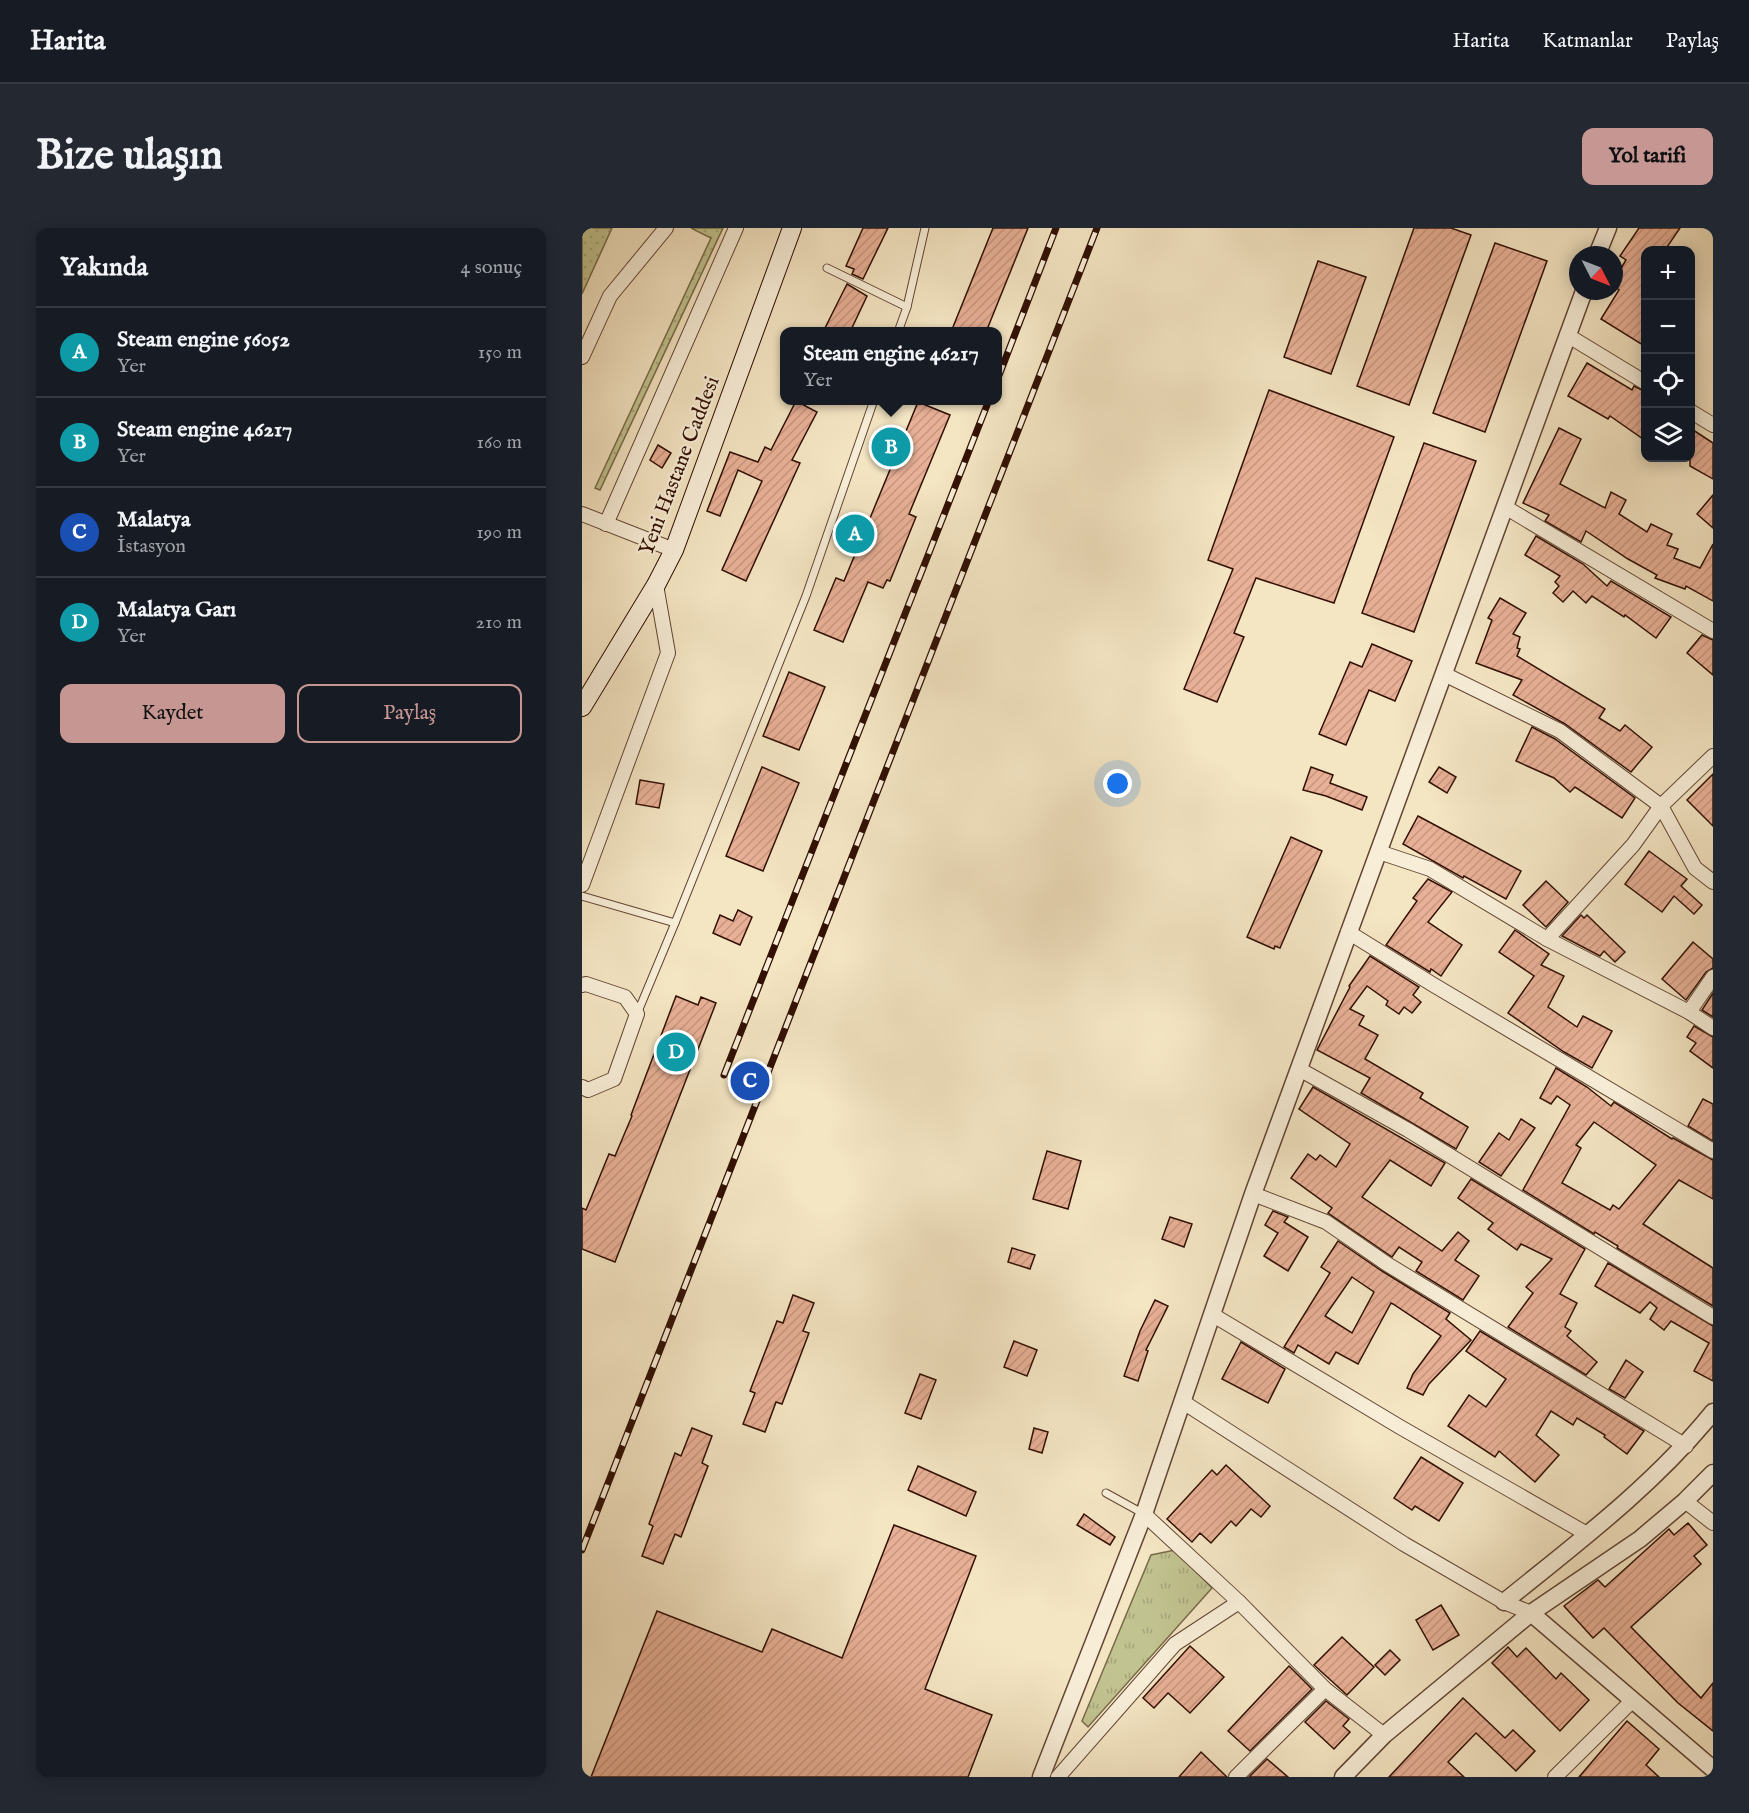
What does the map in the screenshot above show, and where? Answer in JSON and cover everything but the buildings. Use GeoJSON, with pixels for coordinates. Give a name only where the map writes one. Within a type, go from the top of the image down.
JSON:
{"type":"FeatureCollection","features":[{"type":"Feature","properties":{"kind":"main road","name":"Yeni Hastane Caddesi"},"geometry":{"type":"LineString","coordinates":[[582,706],[656,585],[674,550],[792,228]]}},
{"type":"Feature","properties":{"kind":"street"},"geometry":{"type":"LineString","coordinates":[[582,357],[610,296],[666,228]]}},
{"type":"Feature","properties":{"kind":"street"},"geometry":{"type":"LineString","coordinates":[[606,524],[736,228]]}},
{"type":"Feature","properties":{"kind":"street"},"geometry":{"type":"LineString","coordinates":[[1601,246],[1608,228]]}},
{"type":"Feature","properties":{"kind":"street"},"geometry":{"type":"LineString","coordinates":[[1041,1777],[1144,1514],[1253,1194],[1581,300]]}},
{"type":"Feature","properties":{"kind":"street"},"geometry":{"type":"LineString","coordinates":[[1567,335],[1641,381]]}},
{"type":"Feature","properties":{"kind":"street"},"geometry":{"type":"LineString","coordinates":[[1695,414],[1713,425]]}},
{"type":"Feature","properties":{"kind":"street"},"geometry":{"type":"LineString","coordinates":[[1505,507],[1713,630]]}},
{"type":"Feature","properties":{"kind":"street"},"geometry":{"type":"LineString","coordinates":[[582,514],[674,550]]}},
{"type":"Feature","properties":{"kind":"street"},"geometry":{"type":"LineString","coordinates":[[582,885],[668,653],[656,585]]}},
{"type":"Feature","properties":{"kind":"street"},"geometry":{"type":"LineString","coordinates":[[1444,674],[1560,731],[1661,806],[1695,868],[1713,882]]}},
{"type":"Feature","properties":{"kind":"street"},"geometry":{"type":"LineString","coordinates":[[1547,939],[1633,845],[1661,806],[1713,756]]}},
{"type":"Feature","properties":{"kind":"street"},"geometry":{"type":"LineString","coordinates":[[1379,852],[1430,869],[1547,939],[1689,1012],[1713,1028]]}},
{"type":"Feature","properties":{"kind":"street"},"geometry":{"type":"LineString","coordinates":[[1348,932],[1713,1151]]}},
{"type":"Feature","properties":{"kind":"street"},"geometry":{"type":"LineString","coordinates":[[1689,1012],[1713,977]]}},
{"type":"Feature","properties":{"kind":"street"},"geometry":{"type":"LineString","coordinates":[[582,985],[586,984],[625,997],[638,1014],[614,1079],[588,1090],[582,1087]]}},
{"type":"Feature","properties":{"kind":"street"},"geometry":{"type":"LineString","coordinates":[[1299,1069],[1408,1130],[1713,1317]]}},
{"type":"Feature","properties":{"kind":"street"},"geometry":{"type":"LineString","coordinates":[[1253,1194],[1326,1222],[1387,1264],[1686,1446]]}},
{"type":"Feature","properties":{"kind":"street"},"geometry":{"type":"LineString","coordinates":[[1213,1315],[1400,1427],[1587,1534]]}},
{"type":"Feature","properties":{"kind":"street"},"geometry":{"type":"LineString","coordinates":[[1183,1402],[1404,1544],[1504,1602],[1531,1613],[1713,1769]]}},
{"type":"Feature","properties":{"kind":"street"},"geometry":{"type":"LineString","coordinates":[[1504,1602],[1613,1513],[1686,1446],[1713,1412]]}},
{"type":"Feature","properties":{"kind":"street"},"geometry":{"type":"LineString","coordinates":[[1343,1777],[1384,1735],[1531,1613],[1640,1539],[1685,1501],[1713,1473]]}},
{"type":"Feature","properties":{"kind":"street"},"geometry":{"type":"LineString","coordinates":[[1685,1501],[1713,1523]]}},
{"type":"Feature","properties":{"kind":"street"},"geometry":{"type":"LineString","coordinates":[[1144,1514],[1239,1602],[1325,1689],[1384,1735]]}},
{"type":"Feature","properties":{"kind":"street"},"geometry":{"type":"LineString","coordinates":[[1058,1777],[1175,1644],[1239,1602]]}},
{"type":"Feature","properties":{"kind":"street"},"geometry":{"type":"LineString","coordinates":[[1236,1777],[1325,1689]]}},
{"type":"Feature","properties":{"kind":"street"},"geometry":{"type":"LineString","coordinates":[[1555,1777],[1633,1700]]}},
{"type":"Feature","properties":{"kind":"lane"},"geometry":{"type":"LineString","coordinates":[[900,327],[907,307],[925,228]]}},
{"type":"Feature","properties":{"kind":"lane"},"geometry":{"type":"LineString","coordinates":[[827,268],[907,307]]}},
{"type":"Feature","properties":{"kind":"lane"},"geometry":{"type":"LineString","coordinates":[[638,1014],[806,596],[872,405]]}},
{"type":"Feature","properties":{"kind":"lane"},"geometry":{"type":"LineString","coordinates":[[582,896],[675,923]]}},
{"type":"Feature","properties":{"kind":"lane"},"geometry":{"type":"LineString","coordinates":[[1106,1493],[1144,1514]]}},
{"type":"Feature","properties":{"kind":"green space"},"geometry":{"type":"Polygon","coordinates":[[[587,228],[612,228],[582,294],[582,232],[587,228]]]}},
{"type":"Feature","properties":{"kind":"green space"},"geometry":{"type":"Polygon","coordinates":[[[691,228],[723,228],[600,490],[595,488],[711,238],[691,228]]]}},
{"type":"Feature","properties":{"kind":"green space"},"geometry":{"type":"Polygon","coordinates":[[[1175,1550],[1212,1588],[1088,1727],[1082,1721],[1151,1555],[1175,1550]]]}},
{"type":"Feature","properties":{"kind":"railway"},"geometry":{"type":"LineString","coordinates":[[1002,368],[1056,228]]}},
{"type":"Feature","properties":{"kind":"railway"},"geometry":{"type":"LineString","coordinates":[[582,1550],[1097,228]]}},
{"type":"Feature","properties":{"kind":"railway"},"geometry":{"type":"LineString","coordinates":[[724,1075],[987,405]]}},
{"type":"Feature","properties":{"kind":"place","name":"Steam engine 46217"},"geometry":{"type":"Point","coordinates":[891,447]}},
{"type":"Feature","properties":{"kind":"place","name":"Steam engine 56052"},"geometry":{"type":"Point","coordinates":[855,534]}},
{"type":"Feature","properties":{"kind":"place","name":"Malatya Garı"},"geometry":{"type":"Point","coordinates":[676,1052]}},
{"type":"Feature","properties":{"kind":"place","name":"Malatya"},"geometry":{"type":"Point","coordinates":[750,1081]}}]}
